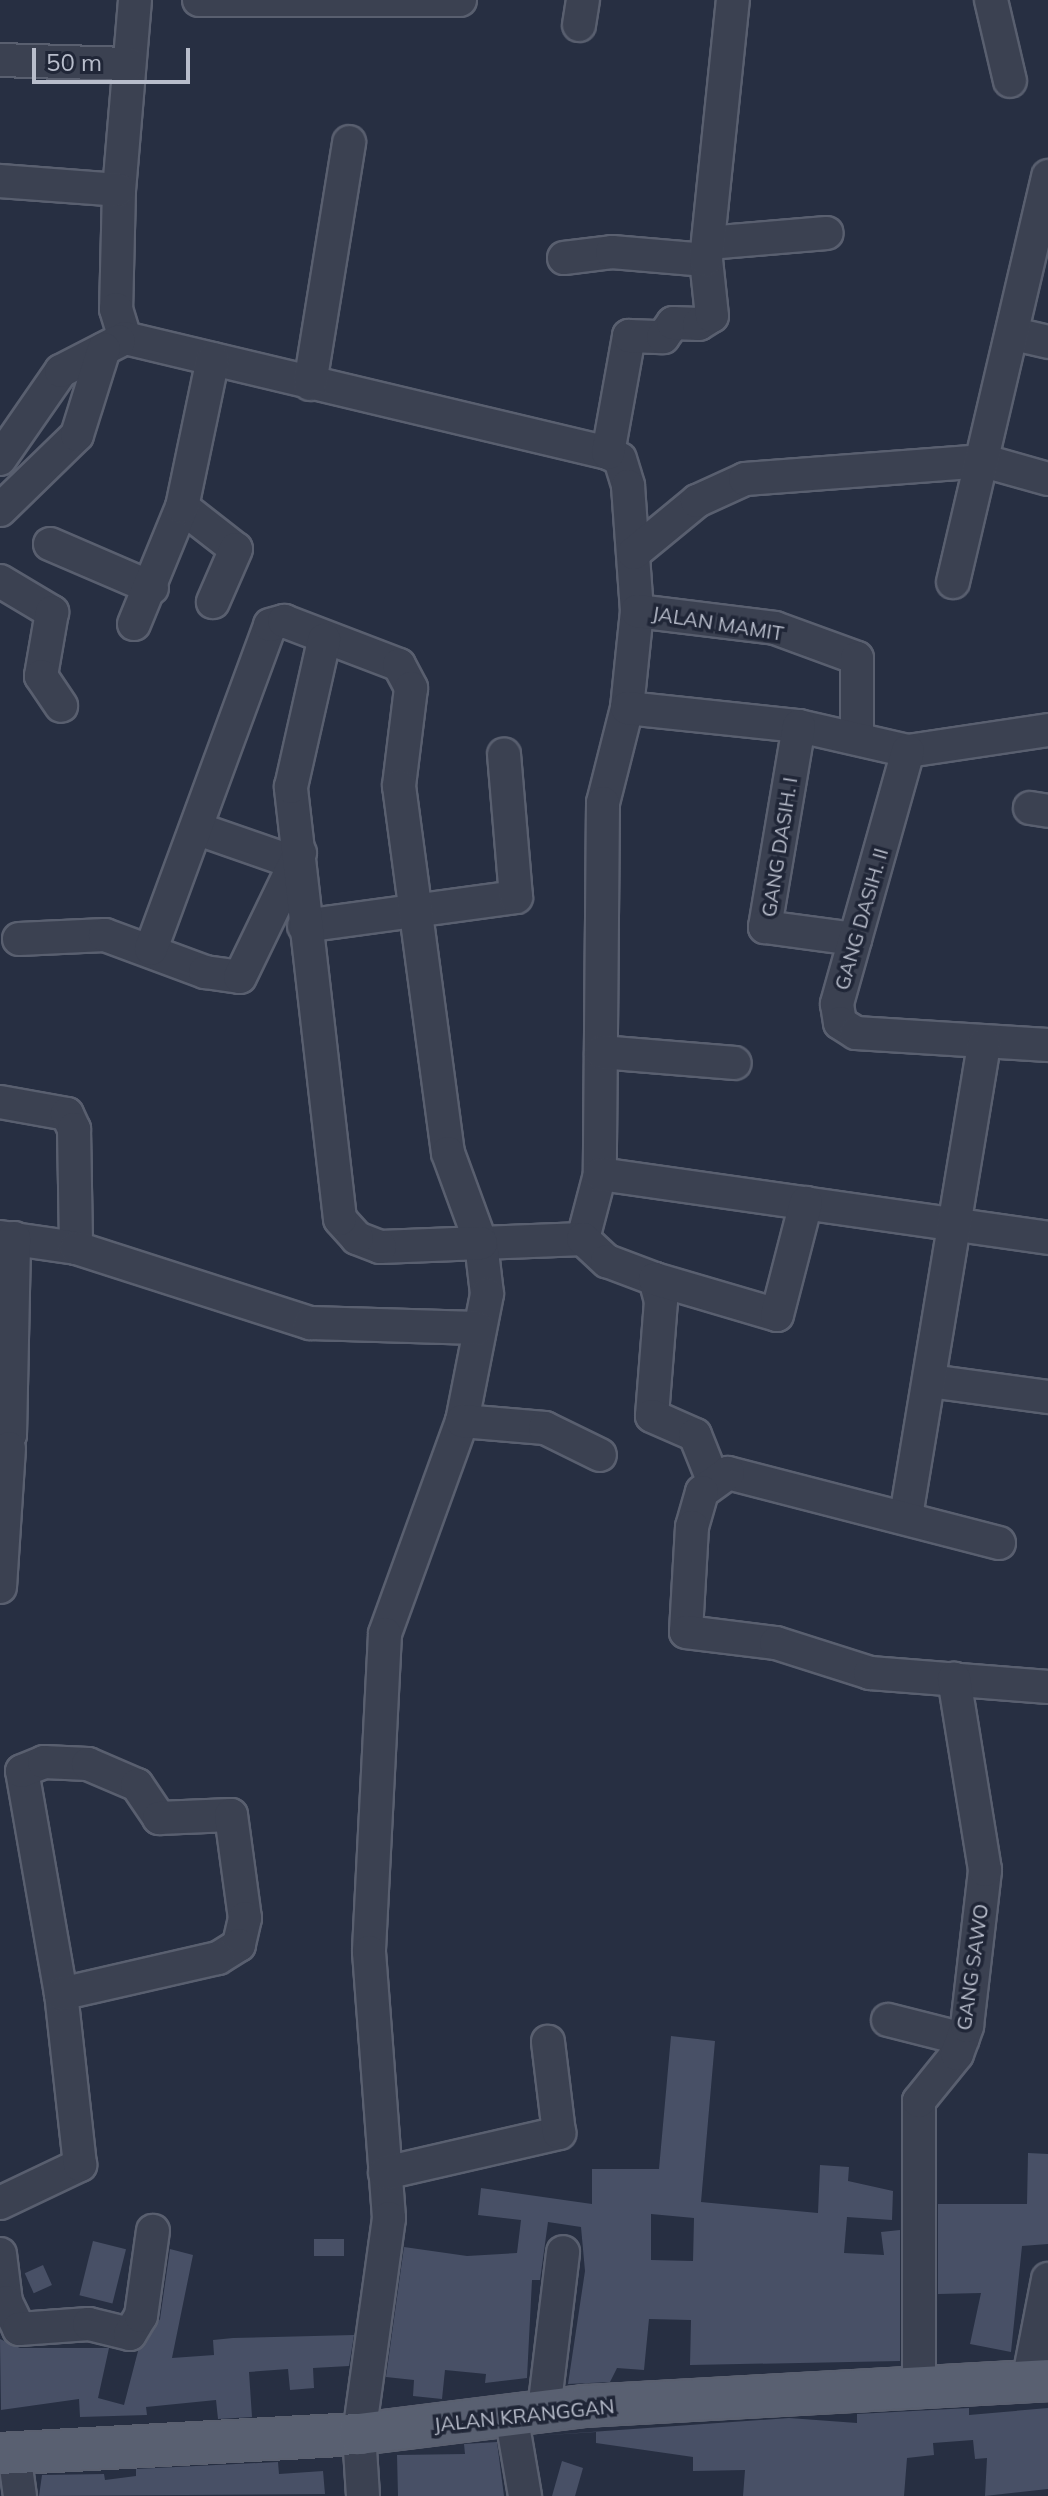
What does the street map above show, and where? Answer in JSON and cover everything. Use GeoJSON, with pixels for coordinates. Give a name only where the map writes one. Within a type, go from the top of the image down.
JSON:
{"type":"FeatureCollection","features":[{"type":"Feature","properties":{"kind":"main road","name":"JALAN KRANGGAN"},"geometry":{"type":"LineString","coordinates":[[7,2454],[359,2434],[527,2412],[1038,2381]]}},
{"type":"Feature","properties":{"kind":"street"},"geometry":{"type":"LineString","coordinates":[[0,510],[77,435],[114,344],[119,190],[135,0]]}},
{"type":"Feature","properties":{"kind":"street"},"geometry":{"type":"LineString","coordinates":[[199,0],[460,0]]}},
{"type":"Feature","properties":{"kind":"street"},"geometry":{"type":"LineString","coordinates":[[608,453],[629,336],[663,337],[673,323],[707,322],[713,300],[707,252],[733,0]]}},
{"type":"Feature","properties":{"kind":"street"},"geometry":{"type":"LineString","coordinates":[[991,0],[1010,81]]}},
{"type":"Feature","properties":{"kind":"street"},"geometry":{"type":"LineString","coordinates":[[0,60],[129,64]]}},
{"type":"Feature","properties":{"kind":"street"},"geometry":{"type":"LineString","coordinates":[[310,384],[349,142]]}},
{"type":"Feature","properties":{"kind":"street"},"geometry":{"type":"LineString","coordinates":[[953,582],[1014,334],[1048,176]]}},
{"type":"Feature","properties":{"kind":"street"},"geometry":{"type":"LineString","coordinates":[[0,181],[119,190]]}},
{"type":"Feature","properties":{"kind":"street"},"geometry":{"type":"LineString","coordinates":[[564,258],[612,252],[707,252],[827,233]]}},
{"type":"Feature","properties":{"kind":"street"},"geometry":{"type":"LineString","coordinates":[[1014,334],[1048,342]]}},
{"type":"Feature","properties":{"kind":"street"},"geometry":{"type":"LineString","coordinates":[[0,459],[61,371],[114,344],[213,359],[608,453],[625,469],[637,611],[627,708],[603,803],[600,1174],[583,1239]]}},
{"type":"Feature","properties":{"kind":"street"},"geometry":{"type":"LineString","coordinates":[[134,624],[152,588],[182,507],[213,359]]}},
{"type":"Feature","properties":{"kind":"street"},"geometry":{"type":"LineString","coordinates":[[634,553],[697,501],[745,479],[984,461],[1048,479]]}},
{"type":"Feature","properties":{"kind":"street"},"geometry":{"type":"LineString","coordinates":[[182,507],[236,549],[213,602]]}},
{"type":"Feature","properties":{"kind":"street"},"geometry":{"type":"LineString","coordinates":[[50,544],[152,588]]}},
{"type":"Feature","properties":{"kind":"street"},"geometry":{"type":"LineString","coordinates":[[0,581],[52,612],[41,676],[61,706]]}},
{"type":"Feature","properties":{"kind":"street","name":"JALAN MAMIT"},"geometry":{"type":"LineString","coordinates":[[637,611],[775,628],[857,658],[857,738]]}},
{"type":"Feature","properties":{"kind":"street"},"geometry":{"type":"LineString","coordinates":[[151,949],[198,829],[270,625],[284,621],[408,673],[399,786],[448,1153],[481,1243],[487,1294],[462,1421],[385,1634],[369,1952],[389,2218],[359,2434],[363,2496]]}},
{"type":"Feature","properties":{"kind":"street"},"geometry":{"type":"LineString","coordinates":[[324,640],[291,765],[296,857],[340,1219],[357,1238],[380,1247],[583,1239],[607,1261],[655,1279],[777,1315],[806,1203]]}},
{"type":"Feature","properties":{"kind":"street"},"geometry":{"type":"LineString","coordinates":[[627,708],[799,726],[908,751],[1048,730]]}},
{"type":"Feature","properties":{"kind":"street","name":"GANG DASIH. I"},"geometry":{"type":"LineString","coordinates":[[799,726],[765,927],[855,939]]}},
{"type":"Feature","properties":{"kind":"street","name":"GANG DASIH. II"},"geometry":{"type":"LineString","coordinates":[[908,751],[837,1004],[840,1023],[856,1033],[984,1044],[1048,1045]]}},
{"type":"Feature","properties":{"kind":"street"},"geometry":{"type":"LineString","coordinates":[[304,926],[516,897],[504,755]]}},
{"type":"Feature","properties":{"kind":"street"},"geometry":{"type":"LineString","coordinates":[[198,829],[296,857]]}},
{"type":"Feature","properties":{"kind":"street"},"geometry":{"type":"LineString","coordinates":[[19,939],[105,935],[151,949],[205,972],[240,977],[296,857]]}},
{"type":"Feature","properties":{"kind":"street"},"geometry":{"type":"LineString","coordinates":[[906,1516],[984,1044]]}},
{"type":"Feature","properties":{"kind":"street"},"geometry":{"type":"LineString","coordinates":[[601,1052],[735,1063]]}},
{"type":"Feature","properties":{"kind":"street"},"geometry":{"type":"LineString","coordinates":[[0,1102],[67,1114],[74,1129],[76,1248]]}},
{"type":"Feature","properties":{"kind":"street"},"geometry":{"type":"LineString","coordinates":[[600,1174],[953,1221],[1048,1238]]}},
{"type":"Feature","properties":{"kind":"street"},"geometry":{"type":"LineString","coordinates":[[0,1587],[4,1442],[10,1435],[7,1238],[76,1248],[310,1323],[478,1328]]}},
{"type":"Feature","properties":{"kind":"street"},"geometry":{"type":"LineString","coordinates":[[655,1279],[661,1301],[652,1416],[695,1435],[713,1480]]}},
{"type":"Feature","properties":{"kind":"street"},"geometry":{"type":"LineString","coordinates":[[930,1381],[1048,1397]]}},
{"type":"Feature","properties":{"kind":"street"},"geometry":{"type":"LineString","coordinates":[[462,1421],[545,1428],[600,1455]]}},
{"type":"Feature","properties":{"kind":"street"},"geometry":{"type":"LineString","coordinates":[[999,1543],[906,1516],[728,1473],[713,1480],[692,1527],[685,1624],[691,1638],[776,1643],[870,1673],[1048,1687]]}},
{"type":"Feature","properties":{"kind":"street","name":"GANG SAWO"},"geometry":{"type":"LineString","coordinates":[[919,2388],[919,2101],[963,2039],[985,1870],[954,1678]]}},
{"type":"Feature","properties":{"kind":"street"},"geometry":{"type":"LineString","coordinates":[[0,2203],[79,2168],[61,1994],[22,1771],[44,1762],[88,1764],[137,1785],[159,1818],[231,1815],[245,1918],[239,1945],[218,1958],[61,1994]]}},
{"type":"Feature","properties":{"kind":"street"},"geometry":{"type":"LineString","coordinates":[[888,2020],[963,2039]]}},
{"type":"Feature","properties":{"kind":"street"},"geometry":{"type":"LineString","coordinates":[[385,2173],[559,2133],[548,2042]]}},
{"type":"Feature","properties":{"kind":"street"},"geometry":{"type":"LineString","coordinates":[[0,2254],[6,2302],[19,2329],[89,2324],[130,2334],[141,2316],[153,2231]]}},
{"type":"Feature","properties":{"kind":"street"},"geometry":{"type":"LineString","coordinates":[[525,2496],[527,2412],[563,2252]]}},
{"type":"Feature","properties":{"kind":"street"},"geometry":{"type":"LineString","coordinates":[[1038,2381],[1048,2279]]}},
{"type":"Feature","properties":{"kind":"street"},"geometry":{"type":"LineString","coordinates":[[7,2454],[20,2496]]}},
{"type":"Feature","properties":{"kind":"building"},"geometry":{"type":"Polygon","coordinates":[[[671,2036],[715,2041],[701,2202],[818,2213],[820,2165],[849,2167],[848,2181],[893,2191],[892,2220],[847,2217],[844,2253],[884,2255],[881,2232],[900,2230],[900,2361],[690,2365],[691,2320],[649,2319],[644,2370],[617,2368],[610,2382],[568,2384],[585,2271],[581,2227],[548,2222],[540,2280],[532,2280],[527,2378],[485,2383],[486,2374],[445,2370],[442,2399],[413,2396],[414,2380],[386,2377],[404,2247],[467,2256],[517,2253],[521,2220],[478,2215],[481,2188],[592,2204],[592,2169],[659,2169],[671,2036]],[[651,2214],[651,2260],[693,2261],[694,2218],[651,2214]]]}},
{"type":"Feature","properties":{"kind":"building"},"geometry":{"type":"Polygon","coordinates":[[[1028,2153],[1048,2154],[1048,2244],[1022,2246],[1011,2352],[970,2344],[981,2293],[938,2294],[938,2204],[1027,2204],[1028,2153]]]}},
{"type":"Feature","properties":{"kind":"building"},"geometry":{"type":"Polygon","coordinates":[[[314,2239],[344,2239],[344,2256],[314,2256],[314,2239]]]}},
{"type":"Feature","properties":{"kind":"building"},"geometry":{"type":"Polygon","coordinates":[[[93,2241],[126,2249],[112,2304],[79,2295],[93,2241]]]}},
{"type":"Feature","properties":{"kind":"building"},"geometry":{"type":"Polygon","coordinates":[[[170,2249],[193,2255],[172,2358],[214,2355],[213,2340],[354,2335],[349,2366],[313,2368],[314,2388],[290,2390],[288,2369],[249,2372],[252,2417],[218,2419],[216,2400],[146,2407],[147,2415],[80,2417],[79,2399],[1,2410],[0,2339],[20,2348],[109,2348],[98,2398],[124,2405],[138,2351],[160,2319],[170,2249]]]}},
{"type":"Feature","properties":{"kind":"building"},"geometry":{"type":"Polygon","coordinates":[[[43,2265],[52,2285],[34,2293],[25,2273],[43,2265]]]}},
{"type":"Feature","properties":{"kind":"building"},"geometry":{"type":"Polygon","coordinates":[[[969,2408],[969,2415],[1048,2408],[1048,2489],[985,2496],[987,2458],[975,2459],[973,2440],[933,2443],[934,2455],[907,2458],[904,2496],[743,2496],[745,2470],[693,2471],[693,2457],[596,2443],[596,2432],[534,2436],[789,2418],[857,2423],[857,2414],[969,2408]]]}},
{"type":"Feature","properties":{"kind":"building"},"geometry":{"type":"Polygon","coordinates":[[[497,2442],[504,2496],[398,2496],[397,2455],[465,2454],[464,2444],[497,2442]]]}},
{"type":"Feature","properties":{"kind":"building"},"geometry":{"type":"Polygon","coordinates":[[[562,2461],[583,2468],[575,2496],[552,2496],[562,2461]]]}},
{"type":"Feature","properties":{"kind":"building"},"geometry":{"type":"Polygon","coordinates":[[[278,2462],[279,2474],[323,2471],[325,2494],[39,2496],[42,2475],[104,2474],[105,2480],[136,2476],[136,2469],[278,2462]]]}}]}
